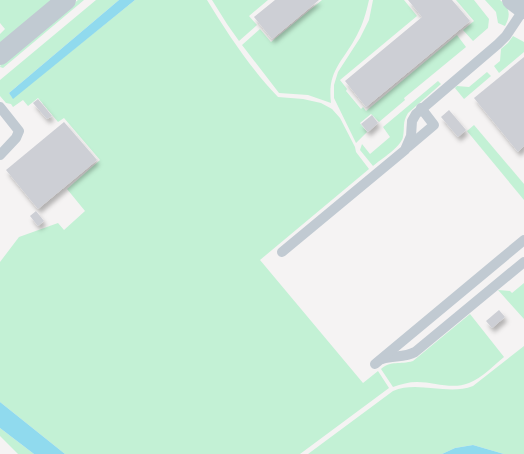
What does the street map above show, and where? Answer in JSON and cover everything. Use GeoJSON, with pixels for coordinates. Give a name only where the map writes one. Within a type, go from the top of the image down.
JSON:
{"type":"FeatureCollection","features":[{"type":"Feature","properties":{"kind":"street"},"geometry":{"type":"LineString","coordinates":[[0,55],[66,0]]}},
{"type":"Feature","properties":{"kind":"street"},"geometry":{"type":"LineString","coordinates":[[512,0],[524,9]]}},
{"type":"Feature","properties":{"kind":"lane"},"geometry":{"type":"LineString","coordinates":[[405,150],[411,136],[412,121],[421,108],[498,44],[506,36],[524,9]]}},
{"type":"Feature","properties":{"kind":"lane"},"geometry":{"type":"LineString","coordinates":[[0,107],[19,131],[16,138],[0,155]]}},
{"type":"Feature","properties":{"kind":"lane"},"geometry":{"type":"LineString","coordinates":[[282,252],[434,125],[421,108]]}},
{"type":"Feature","properties":{"kind":"lane"},"geometry":{"type":"LineString","coordinates":[[524,240],[377,361],[393,356],[408,356],[415,352],[524,262]]}},
{"type":"Feature","properties":{"kind":"lane"},"geometry":{"type":"LineString","coordinates":[[466,288],[477,301]]}},
{"type":"Feature","properties":{"kind":"lane"},"geometry":{"type":"LineString","coordinates":[[404,339],[415,352]]}},
{"type":"Feature","properties":{"kind":"green space"},"geometry":{"type":"Polygon","coordinates":[[[0,0],[53,0],[0,44],[0,34],[5,29],[0,23],[0,0]]]}},
{"type":"Feature","properties":{"kind":"green space"},"geometry":{"type":"Polygon","coordinates":[[[78,0],[84,0],[3,68],[0,67],[1,64],[78,0]]]}},
{"type":"Feature","properties":{"kind":"green space"},"geometry":{"type":"Polygon","coordinates":[[[96,0],[119,0],[9,93],[13,98],[135,0],[207,0],[249,63],[278,97],[303,99],[321,103],[332,109],[340,118],[355,147],[356,152],[369,169],[260,260],[363,383],[378,371],[389,388],[300,454],[65,454],[0,402],[0,262],[19,237],[58,223],[64,230],[85,211],[67,189],[100,160],[64,118],[58,122],[38,98],[28,106],[23,100],[13,107],[11,104],[6,103],[0,96],[0,80],[96,0]]]}},
{"type":"Feature","properties":{"kind":"green space"},"geometry":{"type":"Polygon","coordinates":[[[212,0],[268,0],[249,16],[257,25],[239,41],[212,0]]]}},
{"type":"Feature","properties":{"kind":"green space"},"geometry":{"type":"Polygon","coordinates":[[[322,0],[369,0],[359,31],[337,67],[331,82],[331,103],[308,95],[279,93],[242,45],[260,29],[271,42],[322,0]]]}},
{"type":"Feature","properties":{"kind":"green space"},"geometry":{"type":"Polygon","coordinates":[[[373,0],[404,0],[417,16],[340,80],[347,89],[346,91],[361,109],[363,107],[366,111],[457,35],[466,47],[404,98],[405,100],[379,122],[371,114],[360,123],[367,132],[356,143],[334,98],[334,85],[338,72],[360,38],[369,20],[373,0]]]}},
{"type":"Feature","properties":{"kind":"green space"},"geometry":{"type":"Polygon","coordinates":[[[456,0],[474,0],[489,19],[488,28],[473,41],[463,30],[474,21],[456,0]]]}},
{"type":"Feature","properties":{"kind":"green space"},"geometry":{"type":"Polygon","coordinates":[[[485,0],[500,0],[506,6],[509,15],[505,26],[498,23],[496,12],[485,0]]]}},
{"type":"Feature","properties":{"kind":"green space"},"geometry":{"type":"Polygon","coordinates":[[[513,36],[524,42],[524,52],[499,73],[494,66],[500,61],[501,49],[513,36]]]}},
{"type":"Feature","properties":{"kind":"green space"},"geometry":{"type":"Polygon","coordinates":[[[487,72],[491,76],[464,99],[455,88],[457,86],[469,87],[487,72]]]}},
{"type":"Feature","properties":{"kind":"green space"},"geometry":{"type":"Polygon","coordinates":[[[438,81],[441,84],[406,116],[403,137],[399,145],[373,166],[360,150],[362,144],[370,154],[390,137],[383,127],[438,81]]]}},
{"type":"Feature","properties":{"kind":"green space"},"geometry":{"type":"Polygon","coordinates":[[[474,125],[524,184],[524,200],[467,131],[474,125]]]}},
{"type":"Feature","properties":{"kind":"green space"},"geometry":{"type":"Polygon","coordinates":[[[524,283],[524,319],[498,290],[510,291],[512,293],[524,283]]]}},
{"type":"Feature","properties":{"kind":"green space"},"geometry":{"type":"Polygon","coordinates":[[[470,314],[504,357],[479,378],[463,385],[450,386],[424,382],[411,382],[393,387],[381,369],[392,364],[413,361],[470,314]]]}},
{"type":"Feature","properties":{"kind":"green space"},"geometry":{"type":"Polygon","coordinates":[[[524,346],[524,454],[504,454],[473,445],[455,448],[442,454],[308,454],[393,391],[412,387],[463,389],[473,386],[524,346]]]}},
{"type":"Feature","properties":{"kind":"green space"},"geometry":{"type":"Polygon","coordinates":[[[0,428],[34,454],[18,454],[0,436],[0,428]]]}},
{"type":"Feature","properties":{"kind":"water"},"geometry":{"type":"Polygon","coordinates":[[[119,0],[135,0],[13,99],[9,93],[119,0]]]}},
{"type":"Feature","properties":{"kind":"water"},"geometry":{"type":"Polygon","coordinates":[[[0,402],[65,454],[34,454],[0,428],[0,402]]]}},
{"type":"Feature","properties":{"kind":"water"},"geometry":{"type":"Polygon","coordinates":[[[473,445],[504,454],[442,454],[455,448],[473,445]]]}},
{"type":"Feature","properties":{"kind":"building"},"geometry":{"type":"Polygon","coordinates":[[[275,0],[319,0],[272,39],[254,17],[275,0]]]}},
{"type":"Feature","properties":{"kind":"building"},"geometry":{"type":"Polygon","coordinates":[[[408,0],[452,0],[470,21],[366,107],[345,81],[422,17],[408,0]]]}},
{"type":"Feature","properties":{"kind":"building"},"geometry":{"type":"Polygon","coordinates":[[[524,57],[524,146],[518,152],[474,98],[524,57]]]}},
{"type":"Feature","properties":{"kind":"building"},"geometry":{"type":"Polygon","coordinates":[[[38,99],[52,116],[47,119],[33,103],[38,99]]]}},
{"type":"Feature","properties":{"kind":"building"},"geometry":{"type":"Polygon","coordinates":[[[449,110],[466,130],[458,137],[441,117],[449,110]]]}},
{"type":"Feature","properties":{"kind":"building"},"geometry":{"type":"Polygon","coordinates":[[[372,115],[378,123],[368,132],[361,124],[372,115]]]}},
{"type":"Feature","properties":{"kind":"building"},"geometry":{"type":"Polygon","coordinates":[[[64,122],[97,160],[38,209],[6,170],[64,122]]]}},
{"type":"Feature","properties":{"kind":"building"},"geometry":{"type":"Polygon","coordinates":[[[36,211],[44,221],[38,226],[30,216],[36,211]]]}},
{"type":"Feature","properties":{"kind":"building"},"geometry":{"type":"Polygon","coordinates":[[[499,310],[505,317],[492,328],[486,321],[499,310]]]}}]}
